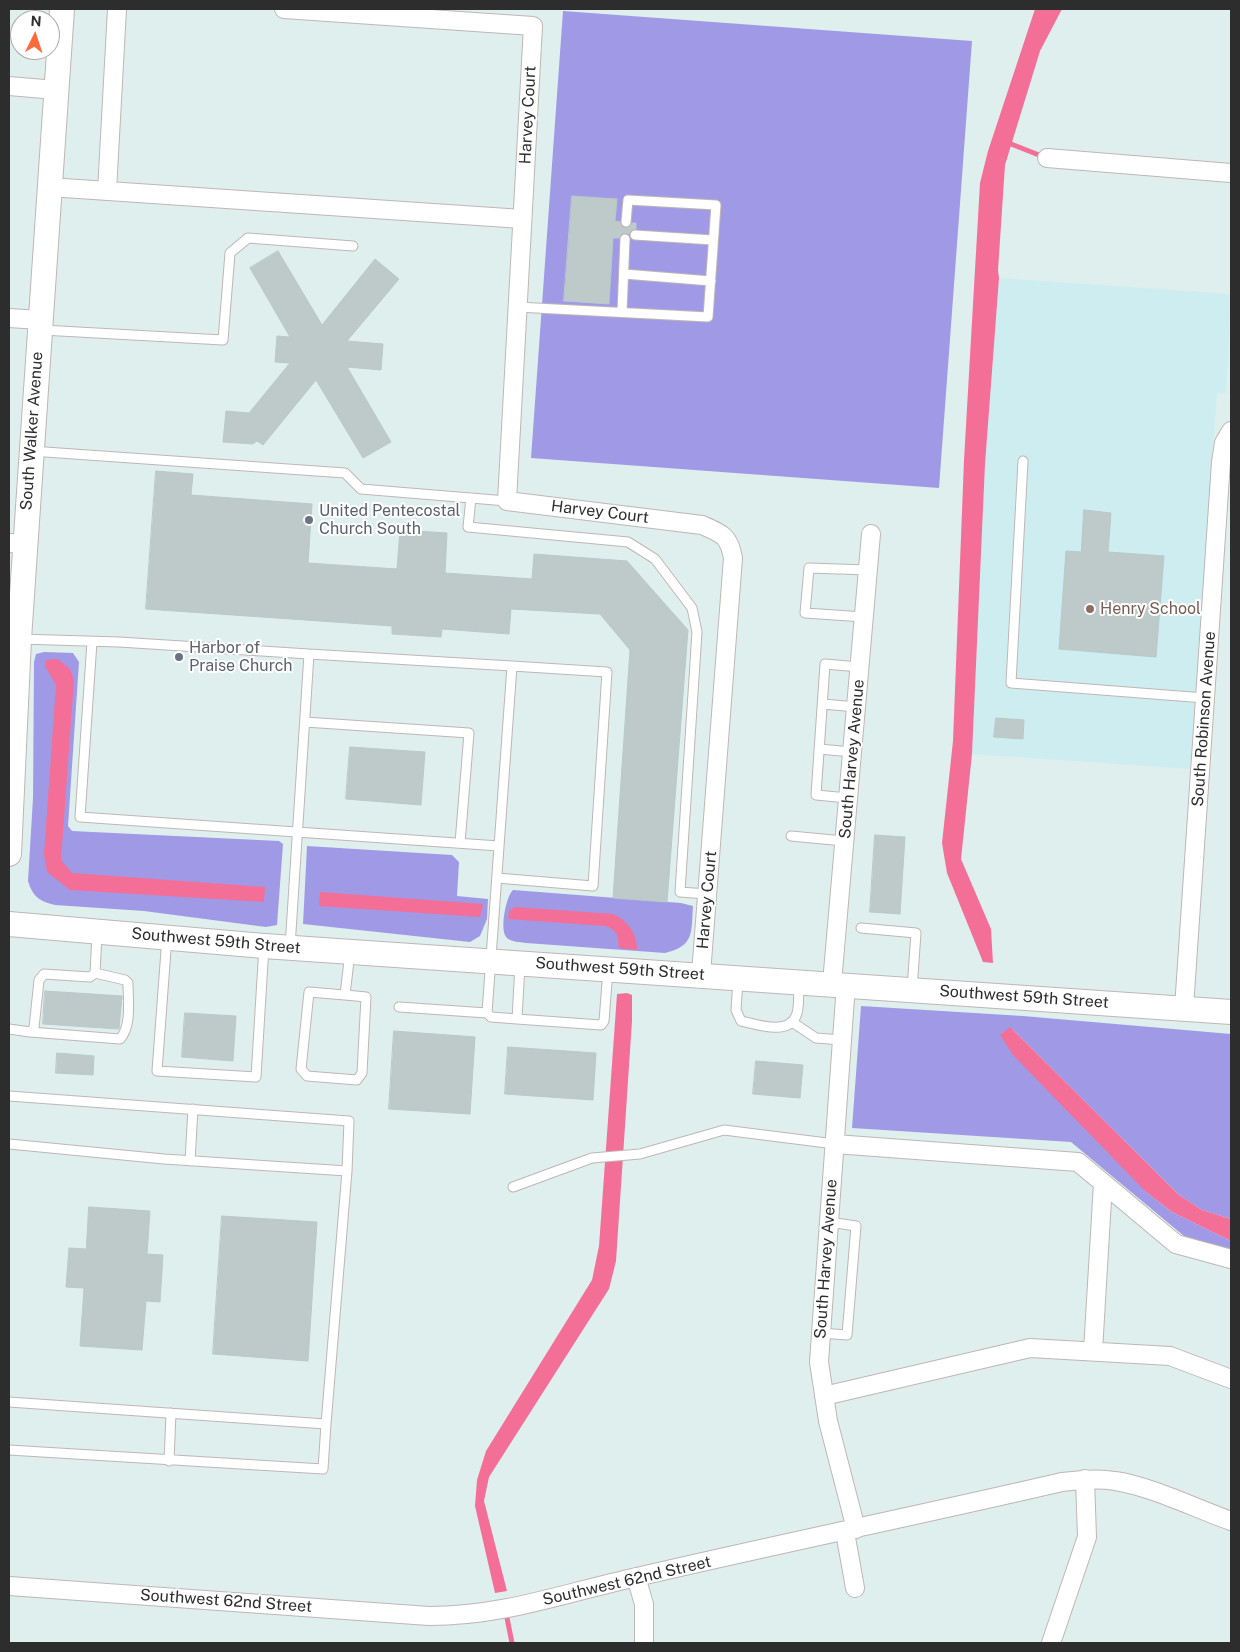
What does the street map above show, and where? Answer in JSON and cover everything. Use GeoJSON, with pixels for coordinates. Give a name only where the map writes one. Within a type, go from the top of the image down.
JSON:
{"type":"FeatureCollection","features":[{"type":"Feature","properties":{"kind":"main road","name":"South Walker Avenue"},"geometry":{"type":"LineString","coordinates":[[9,854],[11,778],[19,639],[17,544],[31,451],[62,9]]}},
{"type":"Feature","properties":{"kind":"main road","name":"Southwest 59th Street"},"geometry":{"type":"LineString","coordinates":[[9,924],[290,948],[700,974],[1231,1012]]}},
{"type":"Feature","properties":{"kind":"street"},"geometry":{"type":"LineString","coordinates":[[107,191],[117,9]]}},
{"type":"Feature","properties":{"kind":"street","name":"Harvey Court"},"geometry":{"type":"LineString","coordinates":[[284,9],[533,26],[507,501],[702,525],[722,534],[730,543],[733,558],[700,974]]}},
{"type":"Feature","properties":{"kind":"street"},"geometry":{"type":"LineString","coordinates":[[9,86],[56,90]]}},
{"type":"Feature","properties":{"kind":"street"},"geometry":{"type":"LineString","coordinates":[[1047,158],[1231,173]]}},
{"type":"Feature","properties":{"kind":"street"},"geometry":{"type":"LineString","coordinates":[[49,187],[522,219]]}},
{"type":"Feature","properties":{"kind":"street"},"geometry":{"type":"LineString","coordinates":[[9,318],[39,325]]}},
{"type":"Feature","properties":{"kind":"street","name":"South Robinson Avenue"},"geometry":{"type":"LineString","coordinates":[[1184,1008],[1221,462],[1224,443],[1231,431]]}},
{"type":"Feature","properties":{"kind":"street","name":"South Harvey Avenue"},"geometry":{"type":"LineString","coordinates":[[855,1588],[850,1531],[828,1421],[819,1362],[842,1040],[839,984],[844,841],[871,534]]}},
{"type":"Feature","properties":{"kind":"street"},"geometry":{"type":"LineString","coordinates":[[835,1144],[1078,1162],[1176,1244],[1231,1259]]}},
{"type":"Feature","properties":{"kind":"street"},"geometry":{"type":"LineString","coordinates":[[1093,1351],[1103,1183]]}},
{"type":"Feature","properties":{"kind":"street"},"geometry":{"type":"LineString","coordinates":[[824,1396],[1030,1348],[1170,1356],[1231,1379]]}},
{"type":"Feature","properties":{"kind":"street"},"geometry":{"type":"LineString","coordinates":[[1051,1643],[1087,1537],[1085,1479]]}},
{"type":"Feature","properties":{"kind":"street","name":"Southwest 62nd Street"},"geometry":{"type":"LineString","coordinates":[[9,1586],[459,1616],[514,1608],[636,1577],[850,1531],[1062,1482],[1085,1479],[1115,1481],[1132,1485],[1231,1521]]}},
{"type":"Feature","properties":{"kind":"street"},"geometry":{"type":"LineString","coordinates":[[636,1577],[644,1604],[644,1643]]}},
{"type":"Feature","properties":{"kind":"lane"},"geometry":{"type":"LineString","coordinates":[[518,307],[708,317],[716,205],[628,200],[626,222]]}},
{"type":"Feature","properties":{"kind":"lane"},"geometry":{"type":"LineString","coordinates":[[635,235],[713,240]]}},
{"type":"Feature","properties":{"kind":"lane"},"geometry":{"type":"LineString","coordinates":[[39,325],[223,340],[230,253],[248,238],[353,246]]}},
{"type":"Feature","properties":{"kind":"lane"},"geometry":{"type":"LineString","coordinates":[[622,312],[626,239]]}},
{"type":"Feature","properties":{"kind":"lane"},"geometry":{"type":"LineString","coordinates":[[624,274],[711,281]]}},
{"type":"Feature","properties":{"kind":"lane"},"geometry":{"type":"LineString","coordinates":[[31,451],[345,473],[362,489],[507,501]]}},
{"type":"Feature","properties":{"kind":"lane"},"geometry":{"type":"LineString","coordinates":[[1023,461],[1011,683],[1205,698]]}},
{"type":"Feature","properties":{"kind":"lane"},"geometry":{"type":"LineString","coordinates":[[470,498],[468,527],[628,542],[655,559],[692,608],[697,632],[680,892],[707,894]]}},
{"type":"Feature","properties":{"kind":"lane"},"geometry":{"type":"LineString","coordinates":[[864,617],[805,613],[809,568],[868,570]]}},
{"type":"Feature","properties":{"kind":"lane"},"geometry":{"type":"LineString","coordinates":[[19,639],[607,672],[593,886],[497,878]]}},
{"type":"Feature","properties":{"kind":"lane"},"geometry":{"type":"LineString","coordinates":[[92,642],[80,817],[499,846]]}},
{"type":"Feature","properties":{"kind":"lane"},"geometry":{"type":"LineString","coordinates":[[290,948],[309,654]]}},
{"type":"Feature","properties":{"kind":"lane"},"geometry":{"type":"LineString","coordinates":[[848,798],[816,796],[825,664],[860,667]]}},
{"type":"Feature","properties":{"kind":"lane"},"geometry":{"type":"LineString","coordinates":[[488,1013],[512,666]]}},
{"type":"Feature","properties":{"kind":"lane"},"geometry":{"type":"LineString","coordinates":[[823,704],[856,707]]}},
{"type":"Feature","properties":{"kind":"lane"},"geometry":{"type":"LineString","coordinates":[[305,722],[469,733],[460,843]]}},
{"type":"Feature","properties":{"kind":"lane"},"geometry":{"type":"LineString","coordinates":[[819,749],[852,752]]}},
{"type":"Feature","properties":{"kind":"lane"},"geometry":{"type":"LineString","coordinates":[[791,836],[844,841]]}},
{"type":"Feature","properties":{"kind":"lane"},"geometry":{"type":"LineString","coordinates":[[861,928],[916,933],[912,989]]}},
{"type":"Feature","properties":{"kind":"lane"},"geometry":{"type":"LineString","coordinates":[[95,974],[97,931]]}},
{"type":"Feature","properties":{"kind":"lane"},"geometry":{"type":"LineString","coordinates":[[167,937],[157,1071],[256,1077],[264,946]]}},
{"type":"Feature","properties":{"kind":"lane"},"geometry":{"type":"LineString","coordinates":[[346,995],[350,952]]}},
{"type":"Feature","properties":{"kind":"lane"},"geometry":{"type":"LineString","coordinates":[[517,1019],[520,963]]}},
{"type":"Feature","properties":{"kind":"lane"},"geometry":{"type":"LineString","coordinates":[[399,1007],[488,1013],[491,1017],[601,1025],[604,1021],[608,968]]}},
{"type":"Feature","properties":{"kind":"lane"},"geometry":{"type":"LineString","coordinates":[[9,1030],[30,1032],[120,1039],[124,1035],[128,1019],[128,983],[125,980],[95,974],[90,976],[44,974],[39,980],[34,1028],[30,1032]]}},
{"type":"Feature","properties":{"kind":"lane"},"geometry":{"type":"LineString","coordinates":[[738,977],[736,1010],[741,1021],[764,1027],[781,1027],[792,1022],[797,1015],[800,981]]}},
{"type":"Feature","properties":{"kind":"lane"},"geometry":{"type":"LineString","coordinates":[[309,992],[346,995],[366,997],[362,1073],[357,1080],[308,1076],[301,1069],[309,992]]}},
{"type":"Feature","properties":{"kind":"lane"},"geometry":{"type":"LineString","coordinates":[[792,1022],[816,1038],[842,1040]]}},
{"type":"Feature","properties":{"kind":"lane"},"geometry":{"type":"LineString","coordinates":[[9,1096],[349,1121],[347,1171],[323,1469],[9,1450]]}},
{"type":"Feature","properties":{"kind":"lane"},"geometry":{"type":"LineString","coordinates":[[190,1161],[193,1109]]}},
{"type":"Feature","properties":{"kind":"lane"},"geometry":{"type":"LineString","coordinates":[[514,1187],[592,1158],[640,1154],[724,1130],[835,1144]]}},
{"type":"Feature","properties":{"kind":"lane"},"geometry":{"type":"LineString","coordinates":[[9,1144],[190,1161],[347,1171]]}},
{"type":"Feature","properties":{"kind":"lane"},"geometry":{"type":"LineString","coordinates":[[821,1333],[847,1335],[856,1226],[829,1222]]}},
{"type":"Feature","properties":{"kind":"lane"},"geometry":{"type":"LineString","coordinates":[[9,1402],[326,1424]]}},
{"type":"Feature","properties":{"kind":"lane"},"geometry":{"type":"LineString","coordinates":[[168,1461],[172,1413]]}},
{"type":"Feature","properties":{"kind":"shaded area"},"geometry":{"type":"Polygon","coordinates":[[[1035,9],[1062,9],[1040,51],[1005,165],[999,278],[985,464],[972,754],[961,859],[991,929],[993,963],[983,962],[947,873],[942,843],[953,741],[964,460],[980,183],[988,151],[1035,9]]]}},
{"type":"Feature","properties":{"kind":"shaded area"},"geometry":{"type":"Polygon","coordinates":[[[563,11],[972,41],[939,488],[531,458],[563,11]]]}},
{"type":"Feature","properties":{"kind":"shaded area","name":"Henry School"},"geometry":{"type":"Polygon","coordinates":[[[999,278],[1231,294],[1226,393],[1217,393],[1190,769],[972,754],[985,464],[999,278]]]}},
{"type":"Feature","properties":{"kind":"shaded area"},"geometry":{"type":"Polygon","coordinates":[[[44,652],[73,653],[79,662],[68,826],[72,831],[279,841],[283,844],[277,925],[266,927],[144,911],[55,905],[37,898],[28,881],[33,798],[34,662],[36,654],[44,652]]]}},
{"type":"Feature","properties":{"kind":"shaded area"},"geometry":{"type":"Polygon","coordinates":[[[58,659],[70,669],[74,680],[61,860],[72,873],[265,887],[264,902],[70,890],[47,872],[44,854],[56,685],[45,666],[46,660],[58,659]]]}},
{"type":"Feature","properties":{"kind":"shaded area"},"geometry":{"type":"Polygon","coordinates":[[[307,846],[452,855],[459,862],[457,896],[488,899],[487,919],[480,936],[470,942],[303,924],[307,846]]]}},
{"type":"Feature","properties":{"kind":"shaded area"},"geometry":{"type":"Polygon","coordinates":[[[513,890],[681,903],[693,906],[691,930],[687,942],[675,950],[665,953],[513,941],[507,938],[505,934],[504,914],[510,893],[513,890]]]}},
{"type":"Feature","properties":{"kind":"shaded area"},"geometry":{"type":"Polygon","coordinates":[[[320,892],[483,904],[480,917],[319,906],[320,892]]]}},
{"type":"Feature","properties":{"kind":"shaded area"},"geometry":{"type":"Polygon","coordinates":[[[515,907],[613,914],[631,928],[637,944],[637,950],[619,948],[615,932],[613,929],[605,926],[508,919],[509,911],[515,907]]]}},
{"type":"Feature","properties":{"kind":"shaded area"},"geometry":{"type":"Polygon","coordinates":[[[627,993],[632,995],[632,1021],[616,1261],[609,1289],[489,1477],[484,1501],[507,1591],[495,1593],[475,1506],[477,1480],[486,1451],[592,1280],[599,1246],[617,994],[627,993]]]}},
{"type":"Feature","properties":{"kind":"shaded area"},"geometry":{"type":"Polygon","coordinates":[[[861,1006],[1023,1016],[1231,1034],[1231,1219],[1202,1210],[1179,1195],[1011,1028],[1146,1192],[1172,1212],[1231,1241],[1231,1251],[1184,1236],[1071,1142],[852,1128],[861,1006]]]}},
{"type":"Feature","properties":{"kind":"shaded area"},"geometry":{"type":"Polygon","coordinates":[[[1010,1027],[1179,1195],[1202,1210],[1231,1219],[1231,1241],[1172,1212],[1146,1192],[1013,1055],[1000,1035],[1010,1027]]]}},
{"type":"Feature","properties":{"kind":"building"},"geometry":{"type":"Polygon","coordinates":[[[572,196],[617,199],[615,221],[620,222],[622,227],[626,228],[632,223],[636,223],[636,229],[632,230],[629,234],[623,233],[619,238],[613,238],[609,304],[564,301],[572,196]]]}},
{"type":"Feature","properties":{"kind":"building"},"geometry":{"type":"Polygon","coordinates":[[[278,251],[322,325],[375,259],[399,279],[347,341],[383,344],[381,370],[347,367],[391,442],[363,458],[316,380],[263,445],[257,441],[253,444],[223,442],[226,411],[249,413],[290,363],[275,362],[277,336],[290,337],[250,268],[278,251]]]}},
{"type":"Feature","properties":{"kind":"building"},"geometry":{"type":"Polygon","coordinates":[[[156,471],[193,474],[191,495],[312,504],[308,563],[397,569],[400,530],[447,533],[445,573],[532,579],[534,554],[627,561],[688,630],[667,902],[613,898],[630,650],[600,614],[511,609],[509,634],[442,629],[441,637],[392,634],[392,626],[146,609],[156,471]]]}},
{"type":"Feature","properties":{"kind":"building"},"geometry":{"type":"Polygon","coordinates":[[[1084,510],[1111,513],[1108,552],[1164,556],[1156,657],[1059,649],[1066,551],[1081,552],[1084,510]]]}},
{"type":"Feature","properties":{"kind":"building"},"geometry":{"type":"Polygon","coordinates":[[[996,718],[1024,720],[1023,739],[994,737],[996,718]]]}},
{"type":"Feature","properties":{"kind":"building"},"geometry":{"type":"Polygon","coordinates":[[[350,747],[425,752],[421,805],[346,799],[350,747]]]}},
{"type":"Feature","properties":{"kind":"building"},"geometry":{"type":"Polygon","coordinates":[[[875,835],[905,837],[900,914],[870,912],[875,835]]]}},
{"type":"Feature","properties":{"kind":"building"},"geometry":{"type":"Polygon","coordinates":[[[45,991],[122,996],[119,1029],[43,1024],[45,991]]]}},
{"type":"Feature","properties":{"kind":"building"},"geometry":{"type":"Polygon","coordinates":[[[185,1013],[236,1016],[233,1061],[182,1057],[185,1013]]]}},
{"type":"Feature","properties":{"kind":"building"},"geometry":{"type":"Polygon","coordinates":[[[394,1031],[475,1037],[470,1114],[389,1109],[394,1031]]]}},
{"type":"Feature","properties":{"kind":"building"},"geometry":{"type":"Polygon","coordinates":[[[508,1047],[596,1053],[593,1100],[505,1094],[508,1047]]]}},
{"type":"Feature","properties":{"kind":"building"},"geometry":{"type":"Polygon","coordinates":[[[57,1053],[94,1056],[93,1075],[56,1073],[57,1053]]]}},
{"type":"Feature","properties":{"kind":"building"},"geometry":{"type":"Polygon","coordinates":[[[756,1061],[803,1065],[800,1098],[753,1094],[756,1061]]]}},
{"type":"Feature","properties":{"kind":"building"},"geometry":{"type":"Polygon","coordinates":[[[89,1207],[150,1211],[147,1254],[163,1255],[160,1302],[146,1301],[142,1350],[80,1346],[84,1288],[66,1287],[69,1248],[86,1249],[89,1207]]]}},
{"type":"Feature","properties":{"kind":"building"},"geometry":{"type":"Polygon","coordinates":[[[222,1216],[317,1222],[308,1361],[213,1354],[222,1216]]]}},
{"type":"Feature","properties":{"kind":"waterway"},"geometry":{"type":"LineString","coordinates":[[1006,142],[1044,157]]}},
{"type":"Feature","properties":{"kind":"waterway"},"geometry":{"type":"LineString","coordinates":[[507,1618],[512,1643]]}},
{"type":"Feature","properties":{"kind":"place","name":"United Pentecostal Church South"},"geometry":{"type":"Point","coordinates":[309,520]}},
{"type":"Feature","properties":{"kind":"place","name":"Henry School"},"geometry":{"type":"Point","coordinates":[1090,609]}},
{"type":"Feature","properties":{"kind":"place","name":"Harbor of Praise Church"},"geometry":{"type":"Point","coordinates":[179,657]}}]}
